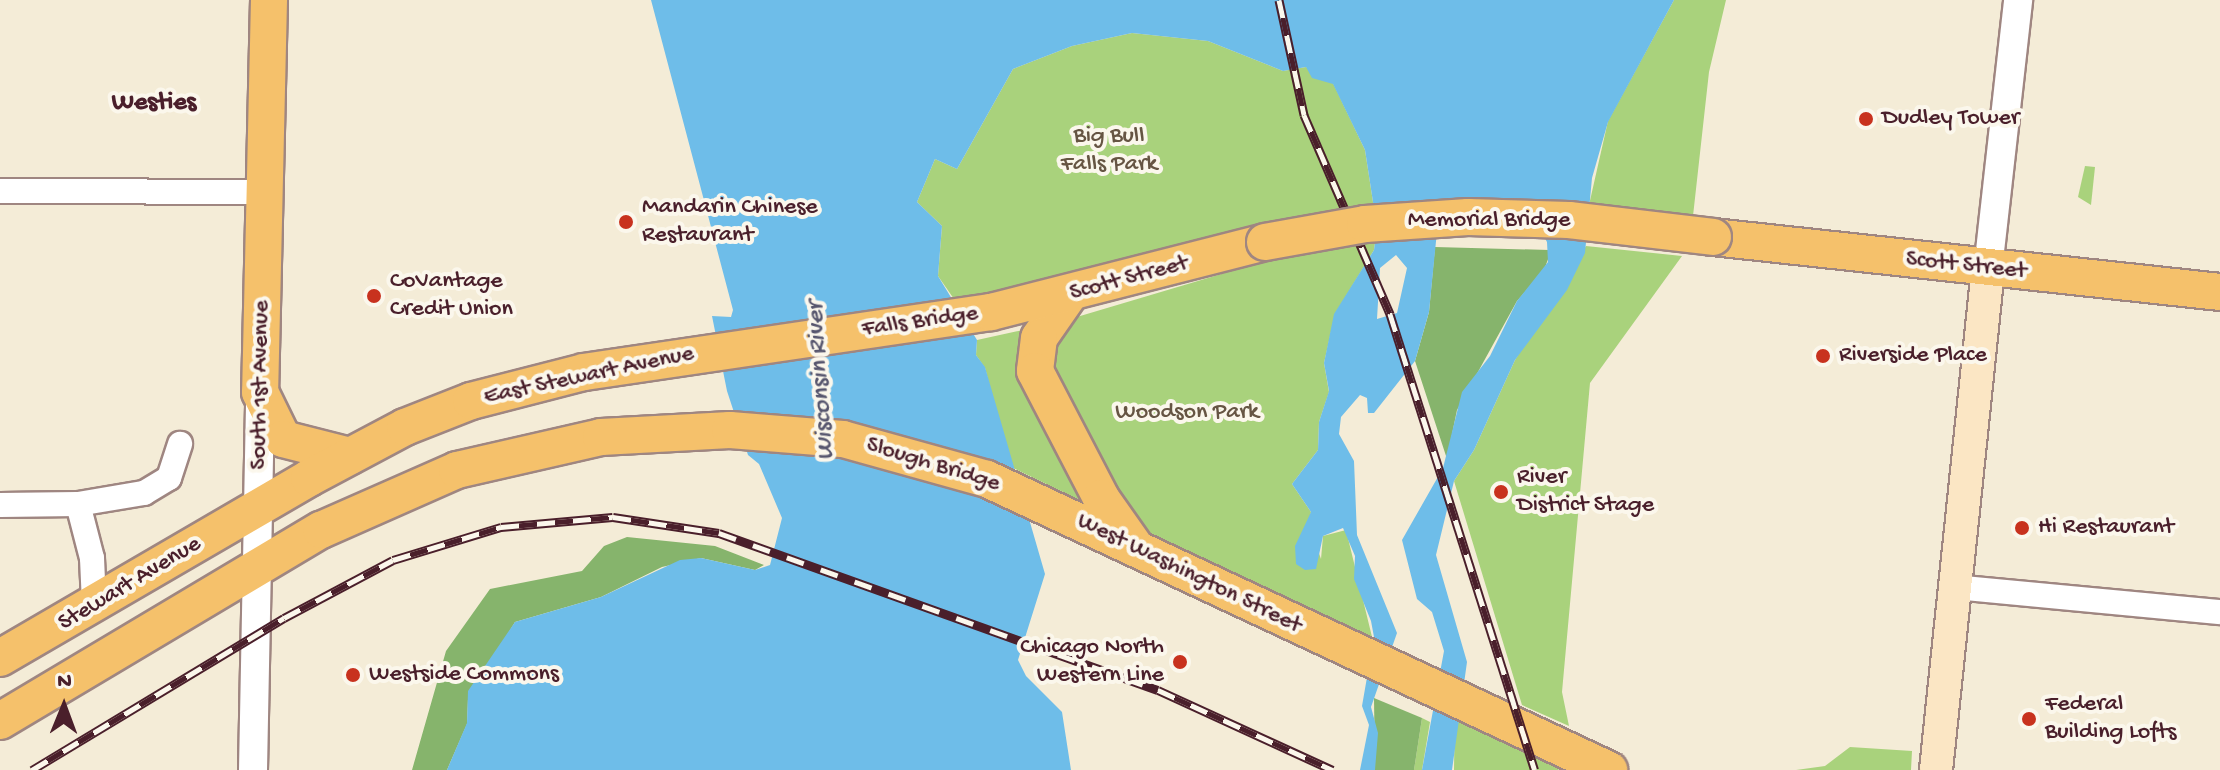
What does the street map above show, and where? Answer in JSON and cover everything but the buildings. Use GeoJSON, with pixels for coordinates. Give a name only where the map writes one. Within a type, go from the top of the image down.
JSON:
{"type":"FeatureCollection","features":[{"type":"Feature","properties":{"kind":"main road","name":"South 1st Avenue"},"geometry":{"type":"LineString","coordinates":[[260,392],[269,0]]}},
{"type":"Feature","properties":{"kind":"main road","name":"Memorial Bridge"},"geometry":{"type":"LineString","coordinates":[[1265,242],[1365,224],[1468,217],[1569,220],[1713,237]]}},
{"type":"Feature","properties":{"kind":"main road","name":"Scott Street"},"geometry":{"type":"LineString","coordinates":[[1713,237],[2220,292]]}},
{"type":"Feature","properties":{"kind":"main road","name":"Scott Street"},"geometry":{"type":"LineString","coordinates":[[991,312],[1069,295],[1265,242]]}},
{"type":"Feature","properties":{"kind":"main road"},"geometry":{"type":"LineString","coordinates":[[1936,770],[1988,269]]}},
{"type":"Feature","properties":{"kind":"main road"},"geometry":{"type":"LineString","coordinates":[[1069,295],[1039,338],[1035,371],[1101,498],[1136,548]]}},
{"type":"Feature","properties":{"kind":"main road","name":"Falls Bridge"},"geometry":{"type":"LineString","coordinates":[[706,352],[991,312]]}},
{"type":"Feature","properties":{"kind":"main road","name":"East Stewart Avenue"},"geometry":{"type":"LineString","coordinates":[[258,507],[417,421],[495,393],[706,352]]}},
{"type":"Feature","properties":{"kind":"main road"},"geometry":{"type":"LineString","coordinates":[[260,392],[283,439],[350,456]]}},
{"type":"Feature","properties":{"kind":"main road","name":"Slough Bridge"},"geometry":{"type":"LineString","coordinates":[[256,567],[362,509],[504,456],[601,437],[730,430],[790,433],[891,449],[1038,500]]}},
{"type":"Feature","properties":{"kind":"main road","name":"West Washington Street"},"geometry":{"type":"LineString","coordinates":[[1038,500],[1341,647],[1480,708],[1596,766]]}},
{"type":"Feature","properties":{"kind":"main road","name":"Stewart Avenue"},"geometry":{"type":"LineString","coordinates":[[0,658],[258,507]]}},
{"type":"Feature","properties":{"kind":"main road"},"geometry":{"type":"LineString","coordinates":[[0,721],[256,567]]}},
{"type":"Feature","properties":{"kind":"street"},"geometry":{"type":"LineString","coordinates":[[1988,269],[2018,0]]}},
{"type":"Feature","properties":{"kind":"street"},"geometry":{"type":"LineString","coordinates":[[0,191],[265,192]]}},
{"type":"Feature","properties":{"kind":"street","name":"South 1st Avenue"},"geometry":{"type":"LineString","coordinates":[[253,770],[260,392]]}},
{"type":"Feature","properties":{"kind":"street"},"geometry":{"type":"LineString","coordinates":[[0,505],[78,504],[158,487],[172,474],[180,444]]}},
{"type":"Feature","properties":{"kind":"street"},"geometry":{"type":"LineString","coordinates":[[78,504],[93,564],[94,604]]}},
{"type":"Feature","properties":{"kind":"street"},"geometry":{"type":"LineString","coordinates":[[1954,587],[2220,612]]}},
{"type":"Feature","properties":{"kind":"green space"},"geometry":{"type":"Polygon","coordinates":[[[1674,0],[1726,0],[1709,72],[1693,216],[1589,205],[1608,121],[1674,0]]]}},
{"type":"Feature","properties":{"kind":"green space"},"geometry":{"type":"Polygon","coordinates":[[[1132,33],[1208,41],[1283,71],[1306,67],[1333,83],[1365,150],[1377,228],[1374,250],[1335,314],[1324,363],[1329,392],[1319,422],[1318,450],[1292,484],[1311,512],[1309,524],[1321,559],[1323,536],[1346,530],[1373,641],[1011,467],[985,368],[976,355],[977,340],[1060,322],[1255,264],[1259,223],[1002,292],[954,299],[938,276],[942,226],[917,202],[935,159],[957,169],[1013,69],[1072,46],[1132,33]]]}},
{"type":"Feature","properties":{"kind":"green space"},"geometry":{"type":"Polygon","coordinates":[[[2085,166],[2095,167],[2091,205],[2078,197],[2085,166]]]}},
{"type":"Feature","properties":{"kind":"green space"},"geometry":{"type":"Polygon","coordinates":[[[1586,246],[1682,256],[1590,383],[1562,692],[1569,726],[1522,705],[1454,481],[1474,450],[1515,360],[1586,246]]]}},
{"type":"Feature","properties":{"kind":"green space"},"geometry":{"type":"Polygon","coordinates":[[[1435,247],[1549,250],[1550,254],[1544,270],[1517,301],[1457,410],[1447,459],[1415,361],[1429,312],[1435,247]]]}},
{"type":"Feature","properties":{"kind":"green space"},"geometry":{"type":"Polygon","coordinates":[[[627,537],[715,546],[764,565],[755,570],[701,558],[662,567],[601,597],[515,622],[468,699],[467,724],[447,770],[412,770],[446,651],[490,589],[582,571],[604,546],[627,537]]]}},
{"type":"Feature","properties":{"kind":"green space"},"geometry":{"type":"Polygon","coordinates":[[[1374,698],[1422,718],[1414,770],[1375,770],[1374,698]]]}},
{"type":"Feature","properties":{"kind":"green space"},"geometry":{"type":"Polygon","coordinates":[[[1455,698],[1522,727],[1559,770],[1454,770],[1455,698]]]}},
{"type":"Feature","properties":{"kind":"green space"},"geometry":{"type":"Polygon","coordinates":[[[1422,718],[1430,722],[1422,770],[1414,770],[1422,718]]]}},
{"type":"Feature","properties":{"kind":"green space"},"geometry":{"type":"Polygon","coordinates":[[[1850,747],[1912,751],[1911,770],[1796,770],[1825,766],[1850,747]]]}},
{"type":"Feature","properties":{"kind":"water","name":"Wisconsin River"},"geometry":{"type":"Polygon","coordinates":[[[651,0],[1674,0],[1608,122],[1592,178],[1585,253],[1567,290],[1515,360],[1474,450],[1454,481],[1436,555],[1467,662],[1452,770],[1422,770],[1444,651],[1432,612],[1417,599],[1402,540],[1443,468],[1462,392],[1490,356],[1517,301],[1548,262],[1547,242],[1540,229],[1502,201],[1478,197],[1440,201],[1429,312],[1415,361],[1374,413],[1368,413],[1367,398],[1360,395],[1341,417],[1339,434],[1354,461],[1357,535],[1397,633],[1371,707],[1378,733],[1375,770],[1360,770],[1369,725],[1362,706],[1374,637],[1371,621],[1354,579],[1355,556],[1343,528],[1323,536],[1316,569],[1305,570],[1296,564],[1295,546],[1311,512],[1292,484],[1318,450],[1319,422],[1329,391],[1324,363],[1334,314],[1374,250],[1377,228],[1365,150],[1333,84],[1312,78],[1306,67],[1283,71],[1208,41],[1132,33],[1072,46],[1013,69],[957,169],[935,159],[917,202],[942,226],[938,276],[977,340],[976,355],[985,367],[1045,574],[1018,660],[1026,676],[1062,712],[1071,770],[447,770],[467,723],[468,691],[515,622],[601,597],[680,560],[701,558],[755,570],[770,565],[782,518],[759,464],[748,455],[727,391],[712,316],[731,317],[733,310],[651,0]],[[1396,255],[1380,268],[1377,319],[1397,313],[1407,268],[1396,255]]]}},
{"type":"Feature","properties":{"kind":"railway"},"geometry":{"type":"LineString","coordinates":[[1279,0],[1304,115],[1390,314],[1535,770]]}},
{"type":"Feature","properties":{"kind":"railway"},"geometry":{"type":"LineString","coordinates":[[32,770],[284,618],[393,560],[501,527],[613,517],[719,533],[1158,690],[1333,770]]}},
{"type":"Feature","properties":{"kind":"place","name":"Dudley Tower"},"geometry":{"type":"Point","coordinates":[1866,119]}},
{"type":"Feature","properties":{"kind":"place","name":"Mandarin Chinese Restaurant"},"geometry":{"type":"Point","coordinates":[626,222]}},
{"type":"Feature","properties":{"kind":"place","name":"CoVantage Credit Union"},"geometry":{"type":"Point","coordinates":[374,296]}},
{"type":"Feature","properties":{"kind":"place","name":"Riverside Place"},"geometry":{"type":"Point","coordinates":[1823,356]}},
{"type":"Feature","properties":{"kind":"place","name":"River District Stage"},"geometry":{"type":"Point","coordinates":[1501,492]}},
{"type":"Feature","properties":{"kind":"place","name":"Hi Restaurant"},"geometry":{"type":"Point","coordinates":[2022,528]}},
{"type":"Feature","properties":{"kind":"place","name":"Chicago North Western Line"},"geometry":{"type":"Point","coordinates":[1180,662]}},
{"type":"Feature","properties":{"kind":"place","name":"Westside Commons"},"geometry":{"type":"Point","coordinates":[353,675]}},
{"type":"Feature","properties":{"kind":"place","name":"Federal Building Lofts"},"geometry":{"type":"Point","coordinates":[2029,719]}},
{"type":"Feature","properties":{"kind":"district","name":"Westies"},"geometry":{"type":"Point","coordinates":[154,104]}},
{"type":"Feature","properties":{"kind":"park label","name":"Big Bull Falls Park"},"geometry":{"type":"Point","coordinates":[1109,151]}},
{"type":"Feature","properties":{"kind":"park label","name":"Woodson Park"},"geometry":{"type":"Point","coordinates":[1187,413]}}]}
